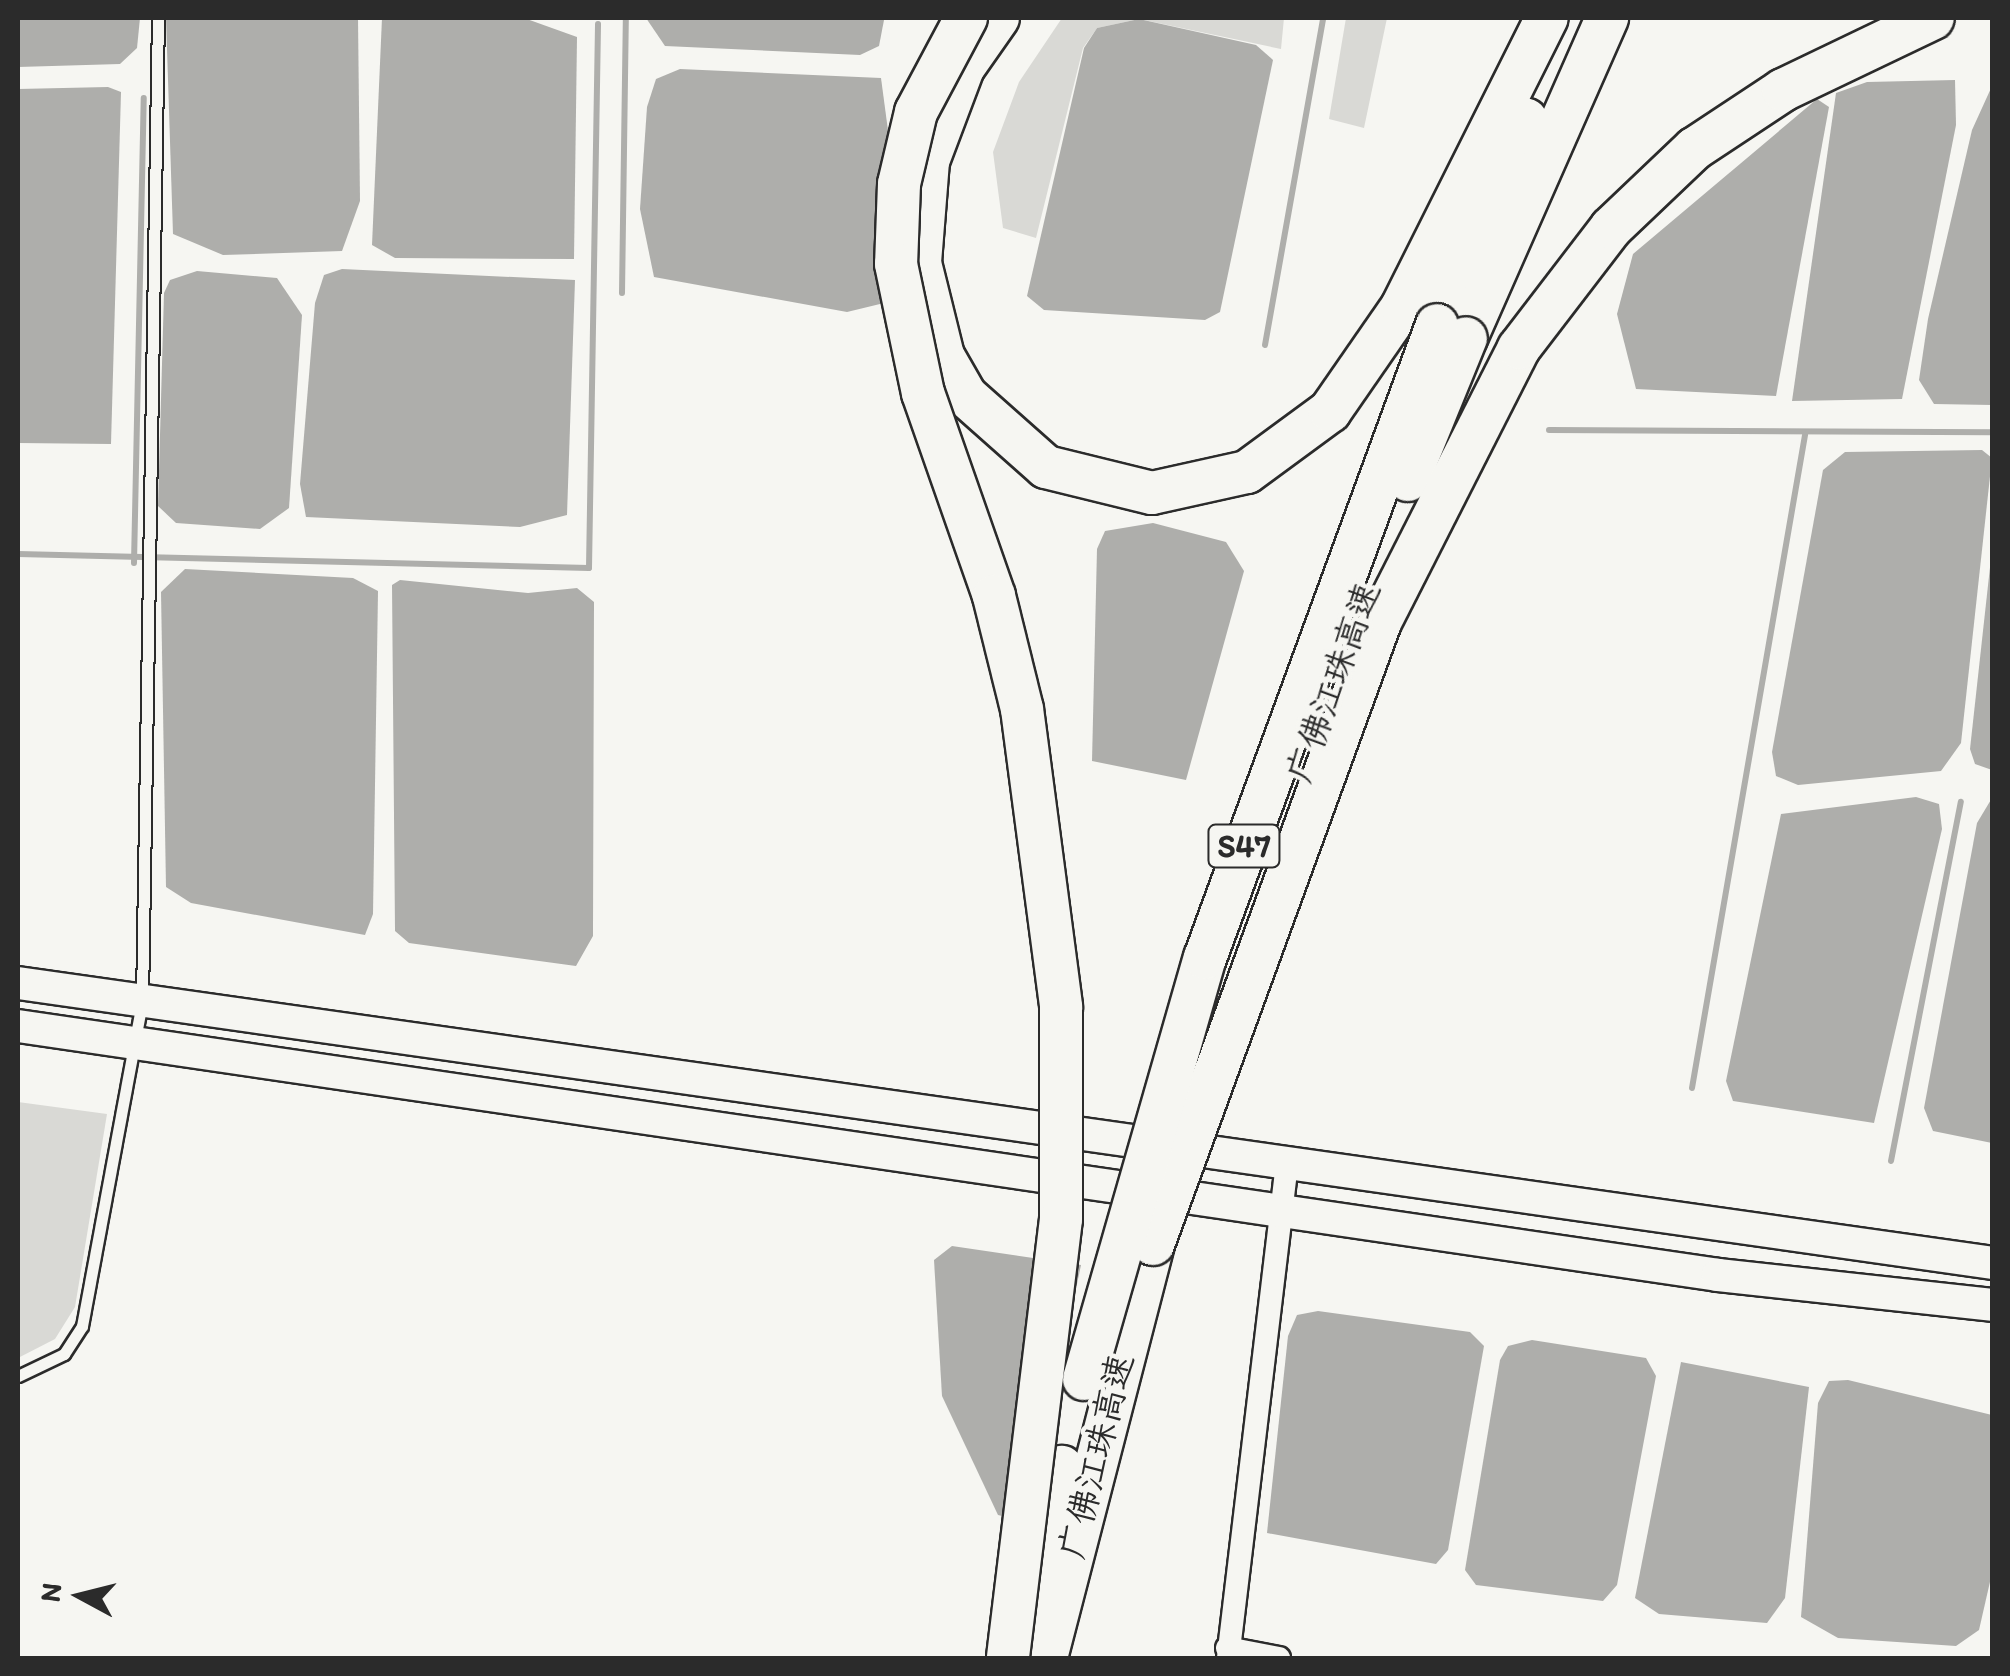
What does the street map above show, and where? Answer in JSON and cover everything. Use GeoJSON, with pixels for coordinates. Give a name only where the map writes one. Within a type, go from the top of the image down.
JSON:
{"type":"FeatureCollection","features":[{"type":"Feature","properties":{"kind":"highway"},"geometry":{"type":"LineString","coordinates":[[966,18],[916,112],[900,184],[896,264],[923,393],[994,596],[1022,709],[1062,1007],[1062,1219],[1011,1658]]}},
{"type":"Feature","properties":{"kind":"highway"},"geometry":{"type":"LineString","coordinates":[[998,18],[942,112],[920,263],[943,356],[966,396],[1046,467],[1152,493],[1247,472],[1435,323],[1547,18]]}},
{"type":"Feature","properties":{"kind":"highway","name":"广佛江珠高速"},"geometry":{"type":"LineString","coordinates":[[1011,1658],[1206,958],[1435,323],[1570,18]]}},
{"type":"Feature","properties":{"kind":"highway","name":"广佛江珠高速"},"geometry":{"type":"LineString","coordinates":[[1046,1658],[1153,1244],[1333,677],[1435,323],[1606,18]]}},
{"type":"Feature","properties":{"kind":"highway"},"geometry":{"type":"LineString","coordinates":[[1153,1244],[1380,622],[1518,348],[1611,228],[1694,149],[1796,82],[1933,18]]}},
{"type":"Feature","properties":{"kind":"main road"},"geometry":{"type":"LineString","coordinates":[[18,983],[1286,1169],[1992,1263]]}},
{"type":"Feature","properties":{"kind":"main road"},"geometry":{"type":"LineString","coordinates":[[18,1026],[1280,1213],[1992,1304]]}},
{"type":"Feature","properties":{"kind":"street"},"geometry":{"type":"LineString","coordinates":[[1279,1658],[1228,1654],[1286,1169]]}},
{"type":"Feature","properties":{"kind":"lane"},"geometry":{"type":"LineString","coordinates":[[18,1376],[64,1354],[82,1326],[142,1001],[158,18]]}},
{"type":"Feature","properties":{"kind":"shaded area"},"geometry":{"type":"Polygon","coordinates":[[[18,18],[140,18],[137,48],[120,64],[18,67],[18,18]]]}},
{"type":"Feature","properties":{"kind":"shaded area"},"geometry":{"type":"Polygon","coordinates":[[[166,18],[358,18],[360,201],[342,251],[223,255],[173,234],[166,18]]]}},
{"type":"Feature","properties":{"kind":"shaded area"},"geometry":{"type":"Polygon","coordinates":[[[382,18],[524,18],[577,37],[574,259],[395,258],[372,245],[382,18]]]}},
{"type":"Feature","properties":{"kind":"shaded area"},"geometry":{"type":"Polygon","coordinates":[[[646,18],[884,20],[879,46],[860,55],[665,46],[646,18]]]}},
{"type":"Feature","properties":{"kind":"shaded area"},"geometry":{"type":"Polygon","coordinates":[[[1062,18],[1284,18],[1281,49],[1139,19],[1097,28],[1083,48],[1036,238],[1003,228],[993,152],[1019,82],[1062,18]]]}},
{"type":"Feature","properties":{"kind":"shaded area"},"geometry":{"type":"Polygon","coordinates":[[[1346,18],[1387,18],[1364,128],[1329,119],[1346,18]]]}},
{"type":"Feature","properties":{"kind":"shaded area"},"geometry":{"type":"Polygon","coordinates":[[[1139,19],[1256,45],[1273,60],[1220,312],[1205,320],[1044,310],[1027,296],[1084,48],[1097,28],[1139,19]]]}},
{"type":"Feature","properties":{"kind":"shaded area"},"geometry":{"type":"Polygon","coordinates":[[[680,69],[881,78],[893,168],[890,287],[880,304],[847,312],[654,277],[640,209],[647,107],[656,79],[680,69]]]}},
{"type":"Feature","properties":{"kind":"shaded area"},"geometry":{"type":"Polygon","coordinates":[[[1955,80],[1956,125],[1902,399],[1792,401],[1836,93],[1867,82],[1955,80]]]}},
{"type":"Feature","properties":{"kind":"shaded area"},"geometry":{"type":"Polygon","coordinates":[[[1992,86],[1992,405],[1934,404],[1919,380],[1928,319],[1972,130],[1992,86]]]}},
{"type":"Feature","properties":{"kind":"shaded area"},"geometry":{"type":"Polygon","coordinates":[[[108,87],[121,92],[111,444],[18,443],[18,89],[108,87]]]}},
{"type":"Feature","properties":{"kind":"shaded area"},"geometry":{"type":"Polygon","coordinates":[[[1817,99],[1829,107],[1776,396],[1636,389],[1617,314],[1633,254],[1817,99]]]}},
{"type":"Feature","properties":{"kind":"shaded area"},"geometry":{"type":"Polygon","coordinates":[[[342,269],[575,280],[567,515],[520,527],[306,517],[300,484],[315,303],[324,275],[342,269]]]}},
{"type":"Feature","properties":{"kind":"shaded area"},"geometry":{"type":"Polygon","coordinates":[[[197,271],[277,278],[302,315],[289,508],[260,529],[176,523],[158,506],[164,293],[170,280],[197,271]]]}},
{"type":"Feature","properties":{"kind":"shaded area"},"geometry":{"type":"Polygon","coordinates":[[[1982,450],[1992,458],[1961,743],[1941,771],[1798,785],[1776,776],[1772,752],[1823,470],[1845,452],[1982,450]]]}},
{"type":"Feature","properties":{"kind":"shaded area"},"geometry":{"type":"Polygon","coordinates":[[[1153,523],[1226,542],[1244,571],[1186,780],[1092,761],[1097,549],[1105,531],[1153,523]]]}},
{"type":"Feature","properties":{"kind":"shaded area"},"geometry":{"type":"Polygon","coordinates":[[[1992,549],[1992,770],[1975,764],[1970,749],[1992,549]]]}},
{"type":"Feature","properties":{"kind":"shaded area"},"geometry":{"type":"Polygon","coordinates":[[[185,569],[353,578],[378,591],[373,914],[365,935],[191,903],[166,887],[161,592],[185,569]]]}},
{"type":"Feature","properties":{"kind":"shaded area"},"geometry":{"type":"Polygon","coordinates":[[[400,580],[528,593],[577,588],[594,602],[593,936],[576,966],[409,943],[395,931],[392,585],[400,580]]]}},
{"type":"Feature","properties":{"kind":"shaded area"},"geometry":{"type":"Polygon","coordinates":[[[1916,797],[1939,804],[1942,829],[1874,1123],[1733,1101],[1726,1081],[1781,814],[1916,797]]]}},
{"type":"Feature","properties":{"kind":"shaded area"},"geometry":{"type":"Polygon","coordinates":[[[1992,798],[1992,1143],[1933,1131],[1924,1108],[1977,823],[1992,798]]]}},
{"type":"Feature","properties":{"kind":"shaded area"},"geometry":{"type":"Polygon","coordinates":[[[18,1102],[107,1114],[75,1307],[55,1339],[18,1358],[18,1102]]]}},
{"type":"Feature","properties":{"kind":"shaded area"},"geometry":{"type":"Polygon","coordinates":[[[952,1246],[1081,1265],[1027,1522],[998,1515],[942,1396],[934,1260],[952,1246]]]}},
{"type":"Feature","properties":{"kind":"shaded area"},"geometry":{"type":"Polygon","coordinates":[[[1318,1311],[1470,1332],[1484,1346],[1448,1550],[1436,1564],[1267,1533],[1288,1336],[1297,1315],[1318,1311]]]}},
{"type":"Feature","properties":{"kind":"shaded area"},"geometry":{"type":"Polygon","coordinates":[[[1532,1340],[1646,1358],[1656,1376],[1617,1585],[1603,1601],[1476,1585],[1465,1570],[1500,1360],[1508,1346],[1532,1340]]]}},
{"type":"Feature","properties":{"kind":"shaded area"},"geometry":{"type":"Polygon","coordinates":[[[1681,1362],[1809,1387],[1785,1598],[1767,1623],[1659,1614],[1635,1598],[1681,1362]]]}},
{"type":"Feature","properties":{"kind":"shaded area"},"geometry":{"type":"Polygon","coordinates":[[[1848,1380],[1992,1415],[1992,1573],[1979,1630],[1956,1646],[1838,1638],[1801,1617],[1818,1403],[1829,1381],[1848,1380]]]}},
{"type":"Feature","properties":{"kind":"waterway"},"geometry":{"type":"LineString","coordinates":[[622,293],[626,18]]}},
{"type":"Feature","properties":{"kind":"waterway"},"geometry":{"type":"LineString","coordinates":[[1265,345],[1323,18]]}},
{"type":"Feature","properties":{"kind":"waterway"},"geometry":{"type":"LineString","coordinates":[[18,554],[589,568],[598,24]]}},
{"type":"Feature","properties":{"kind":"waterway"},"geometry":{"type":"LineString","coordinates":[[134,563],[144,98]]}},
{"type":"Feature","properties":{"kind":"waterway"},"geometry":{"type":"LineString","coordinates":[[1549,430],[1992,432]]}},
{"type":"Feature","properties":{"kind":"waterway"},"geometry":{"type":"LineString","coordinates":[[1692,1088],[1805,435]]}},
{"type":"Feature","properties":{"kind":"waterway"},"geometry":{"type":"LineString","coordinates":[[1891,1161],[1961,802]]}}]}
